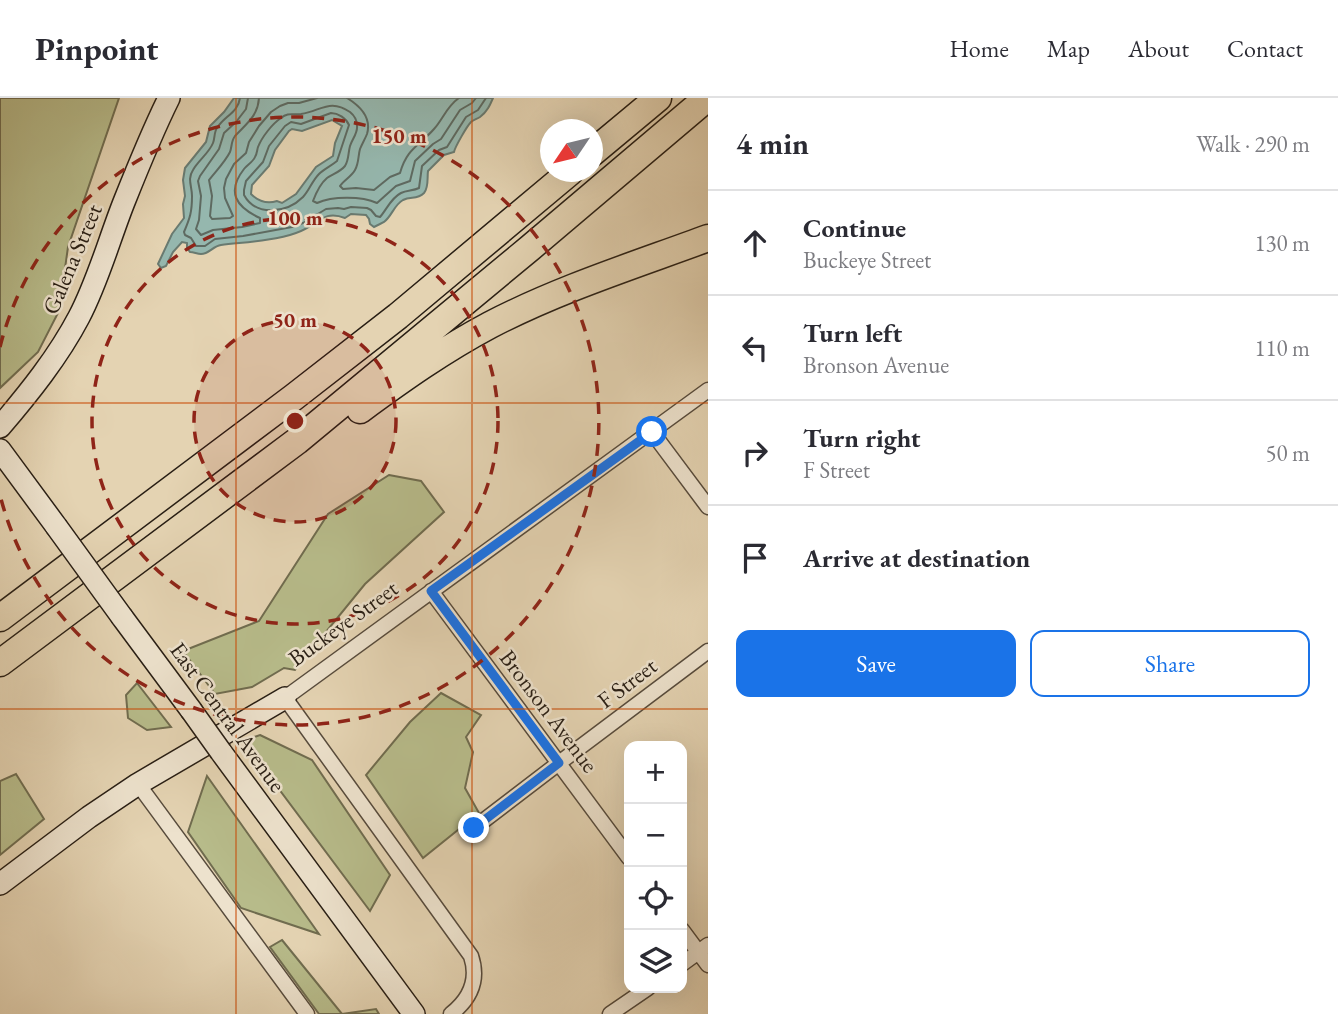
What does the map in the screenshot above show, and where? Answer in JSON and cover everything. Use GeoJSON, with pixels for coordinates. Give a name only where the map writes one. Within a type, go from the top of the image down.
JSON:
{"type":"FeatureCollection","features":[{"type":"Feature","properties":{"kind":"highway"},"geometry":{"type":"LineString","coordinates":[[603,145],[659,98]]}},
{"type":"Feature","properties":{"kind":"highway"},"geometry":{"type":"LineString","coordinates":[[0,663],[297,441],[707,98]]}},
{"type":"Feature","properties":{"kind":"highway"},"geometry":{"type":"LineString","coordinates":[[0,618],[294,397],[387,324],[558,182]]}},
{"type":"Feature","properties":{"kind":"highway"},"geometry":{"type":"LineString","coordinates":[[297,441],[328,435],[436,355],[491,324],[560,293],[708,238]]}},
{"type":"Feature","properties":{"kind":"street","name":"Galena Street"},"geometry":{"type":"LineString","coordinates":[[0,427],[55,356],[79,316],[102,264],[124,201],[169,98]]}},
{"type":"Feature","properties":{"kind":"street","name":"Buckeye Street"},"geometry":{"type":"LineString","coordinates":[[0,884],[138,784],[285,698],[708,390]]}},
{"type":"Feature","properties":{"kind":"street"},"geometry":{"type":"LineString","coordinates":[[652,432],[708,507]]}},
{"type":"Feature","properties":{"kind":"street","name":"East Central Avenue"},"geometry":{"type":"LineString","coordinates":[[0,450],[414,1014]]}},
{"type":"Feature","properties":{"kind":"street","name":"Bronson Avenue"},"geometry":{"type":"LineString","coordinates":[[431,591],[624,851]]}},
{"type":"Feature","properties":{"kind":"street","name":"F Street"},"geometry":{"type":"LineString","coordinates":[[474,828],[708,651]]}},
{"type":"Feature","properties":{"kind":"street"},"geometry":{"type":"LineString","coordinates":[[285,698],[471,956],[475,969],[472,989],[461,1006],[451,1014]]}},
{"type":"Feature","properties":{"kind":"street"},"geometry":{"type":"LineString","coordinates":[[138,784],[307,1014]]}},
{"type":"Feature","properties":{"kind":"street"},"geometry":{"type":"LineString","coordinates":[[687,935],[703,949],[708,965]]}},
{"type":"Feature","properties":{"kind":"street"},"geometry":{"type":"LineString","coordinates":[[687,960],[703,949]]}},
{"type":"Feature","properties":{"kind":"street"},"geometry":{"type":"LineString","coordinates":[[610,1014],[641,993]]}},
{"type":"Feature","properties":{"kind":"green space"},"geometry":{"type":"Polygon","coordinates":[[[0,98],[119,98],[68,247],[59,311],[38,352],[0,388],[0,98]]]}},
{"type":"Feature","properties":{"kind":"green space"},"geometry":{"type":"Polygon","coordinates":[[[389,475],[421,481],[444,512],[365,584],[295,670],[284,668],[252,687],[215,694],[183,651],[259,621],[328,514],[389,475]]]}},
{"type":"Feature","properties":{"kind":"green space"},"geometry":{"type":"Polygon","coordinates":[[[137,683],[171,727],[147,730],[128,718],[126,695],[137,683]]]}},
{"type":"Feature","properties":{"kind":"green space"},"geometry":{"type":"Polygon","coordinates":[[[441,693],[481,715],[466,737],[473,752],[465,788],[479,813],[423,858],[366,775],[410,722],[441,693]]]}},
{"type":"Feature","properties":{"kind":"green space"},"geometry":{"type":"Polygon","coordinates":[[[260,735],[312,760],[390,875],[370,911],[243,741],[260,735]]]}},
{"type":"Feature","properties":{"kind":"green space"},"geometry":{"type":"Polygon","coordinates":[[[16,774],[44,819],[0,855],[0,781],[16,774]]]}},
{"type":"Feature","properties":{"kind":"green space"},"geometry":{"type":"Polygon","coordinates":[[[207,776],[319,934],[241,908],[188,832],[207,776]]]}},
{"type":"Feature","properties":{"kind":"green space"},"geometry":{"type":"Polygon","coordinates":[[[282,940],[342,1014],[319,1014],[270,947],[282,940]]]}},
{"type":"Feature","properties":{"kind":"green space"},"geometry":{"type":"Polygon","coordinates":[[[376,1009],[379,1014],[342,1014],[376,1009]]]}},
{"type":"Feature","properties":{"kind":"water"},"geometry":{"type":"Polygon","coordinates":[[[234,98],[493,98],[485,113],[469,124],[454,152],[444,155],[428,171],[426,191],[400,202],[384,222],[374,227],[366,215],[325,217],[287,236],[221,245],[201,254],[190,252],[187,243],[182,242],[166,266],[161,268],[158,264],[172,234],[184,218],[185,168],[206,142],[210,126],[234,98]],[[332,120],[302,131],[289,131],[275,150],[269,166],[252,185],[251,194],[263,202],[282,203],[296,194],[316,167],[333,156],[342,126],[332,120]]]}},
{"type":"Feature","properties":{"kind":"route"},"geometry":{"type":"LineString","coordinates":[[474,828],[559,763],[431,591],[652,432]]}}]}
